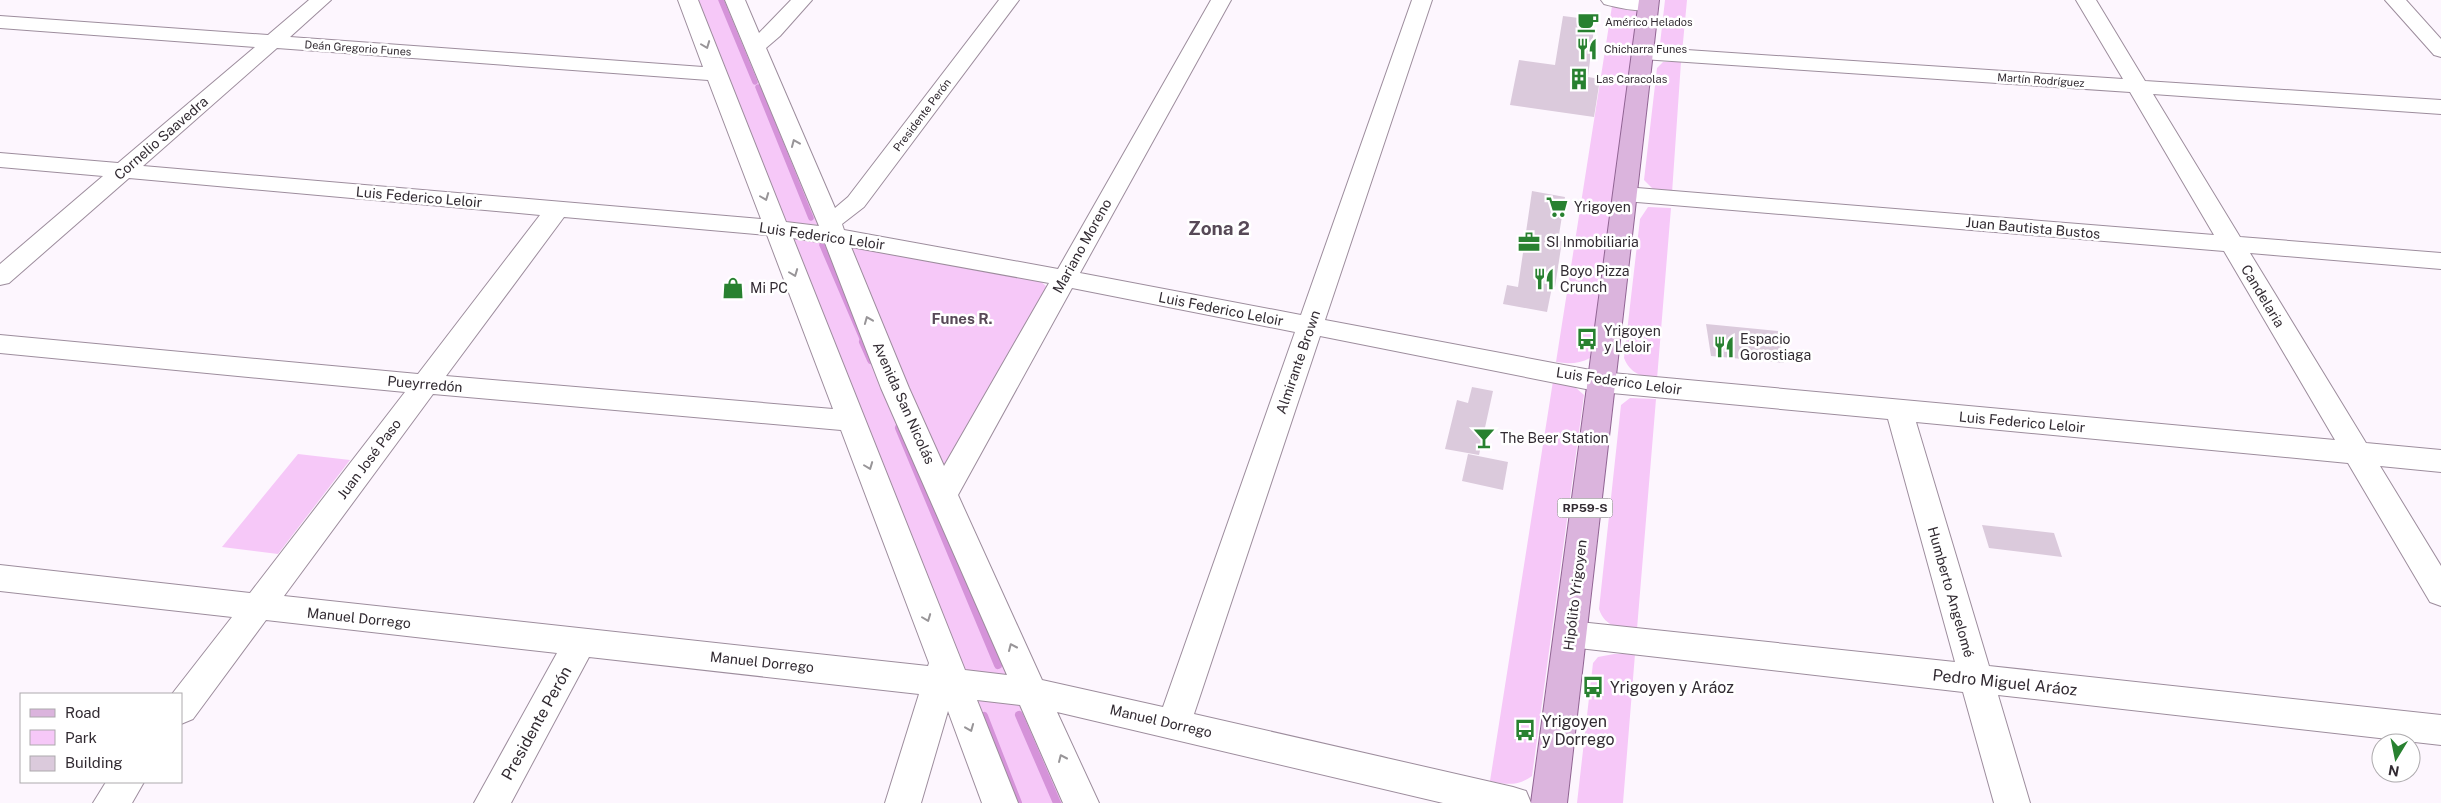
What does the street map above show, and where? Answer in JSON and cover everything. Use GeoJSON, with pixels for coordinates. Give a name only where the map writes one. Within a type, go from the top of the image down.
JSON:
{"type":"FeatureCollection","features":[{"type":"Feature","properties":{"kind":"main road","name":"Hipólito Yrigoyen"},"geometry":{"type":"LineString","coordinates":[[1549,803],[1648,2]]}},
{"type":"Feature","properties":{"kind":"street","name":"Cornelio Saavedra"},"geometry":{"type":"LineString","coordinates":[[0,277],[321,0]]}},
{"type":"Feature","properties":{"kind":"street"},"geometry":{"type":"LineString","coordinates":[[688,0],[851,421],[946,676],[1000,803]]}},
{"type":"Feature","properties":{"kind":"street","name":"Avenida San Nicolás"},"geometry":{"type":"LineString","coordinates":[[735,0],[832,229],[895,388],[944,493],[1081,803]]}},
{"type":"Feature","properties":{"kind":"street"},"geometry":{"type":"LineString","coordinates":[[755,46],[772,32],[802,0]]}},
{"type":"Feature","properties":{"kind":"street","name":"Presidente Perón"},"geometry":{"type":"LineString","coordinates":[[832,229],[842,214],[856,202],[1009,0]]}},
{"type":"Feature","properties":{"kind":"street","name":"Mariano Moreno"},"geometry":{"type":"LineString","coordinates":[[944,493],[1221,0]]}},
{"type":"Feature","properties":{"kind":"street","name":"Almirante Brown"},"geometry":{"type":"LineString","coordinates":[[1174,724],[1422,0]]}},
{"type":"Feature","properties":{"kind":"street"},"geometry":{"type":"LineString","coordinates":[[1611,0],[1648,2]]}},
{"type":"Feature","properties":{"kind":"street","name":"Candelaria"},"geometry":{"type":"LineString","coordinates":[[2086,0],[2441,593]]}},
{"type":"Feature","properties":{"kind":"street"},"geometry":{"type":"LineString","coordinates":[[2395,0],[2441,51]]}},
{"type":"Feature","properties":{"kind":"street","name":"Deán Gregorio Funes"},"geometry":{"type":"LineString","coordinates":[[0,22],[717,74]]}},
{"type":"Feature","properties":{"kind":"street","name":"Martín Rodríguez"},"geometry":{"type":"LineString","coordinates":[[1642,53],[2441,107]]}},
{"type":"Feature","properties":{"kind":"street","name":"Luis Federico Leloir"},"geometry":{"type":"LineString","coordinates":[[0,160],[776,228],[832,229],[1064,278],[1601,382],[2441,460]]}},
{"type":"Feature","properties":{"kind":"street","name":"Juan Bautista Bustos"},"geometry":{"type":"LineString","coordinates":[[1624,194],[2441,262]]}},
{"type":"Feature","properties":{"kind":"street","name":"Juan José Paso"},"geometry":{"type":"LineString","coordinates":[[182,708],[557,209]]}},
{"type":"Feature","properties":{"kind":"street","name":"Pueyrredón"},"geometry":{"type":"LineString","coordinates":[[0,344],[425,384],[851,421]]}},
{"type":"Feature","properties":{"kind":"street","name":"Humberto Angelomé"},"geometry":{"type":"LineString","coordinates":[[1899,410],[2012,803]]}},
{"type":"Feature","properties":{"kind":"street","name":"Manuel Dorrego"},"geometry":{"type":"LineString","coordinates":[[0,578],[580,642],[946,676],[1032,692],[1513,803]]}},
{"type":"Feature","properties":{"kind":"street","name":"Pedro Miguel Aráoz"},"geometry":{"type":"LineString","coordinates":[[1570,634],[2441,730]]}},
{"type":"Feature","properties":{"kind":"street","name":"Presidente Perón"},"geometry":{"type":"LineString","coordinates":[[492,803],[580,642]]}},
{"type":"Feature","properties":{"kind":"street"},"geometry":{"type":"LineString","coordinates":[[903,803],[946,676]]}},
{"type":"Feature","properties":{"kind":"street"},"geometry":{"type":"LineString","coordinates":[[111,803],[126,783]]}},
{"type":"Feature","properties":{"kind":"green space"},"geometry":{"type":"Polygon","coordinates":[[[694,0],[728,0],[820,223],[817,225],[782,221],[694,0]]]}},
{"type":"Feature","properties":{"kind":"green space"},"geometry":{"type":"Polygon","coordinates":[[[1665,0],[1687,0],[1682,53],[1672,51],[1660,44],[1665,0]]]}},
{"type":"Feature","properties":{"kind":"green space"},"geometry":{"type":"Polygon","coordinates":[[[1612,6],[1640,12],[1640,18],[1590,358],[1573,363],[1556,362],[1612,6]]]}},
{"type":"Feature","properties":{"kind":"green space"},"geometry":{"type":"Polygon","coordinates":[[[1663,62],[1681,62],[1672,193],[1653,189],[1644,180],[1657,68],[1663,62]]]}},
{"type":"Feature","properties":{"kind":"green space"},"geometry":{"type":"Polygon","coordinates":[[[1648,207],[1671,208],[1657,379],[1633,371],[1624,358],[1640,219],[1648,207]]]}},
{"type":"Feature","properties":{"kind":"green space"},"geometry":{"type":"Polygon","coordinates":[[[790,237],[824,239],[1009,674],[1005,678],[965,676],[790,237]]]}},
{"type":"Feature","properties":{"kind":"green space"},"geometry":{"type":"Polygon","coordinates":[[[847,245],[1039,280],[1046,286],[1043,296],[943,470],[847,245]]]}},
{"type":"Feature","properties":{"kind":"green space"},"geometry":{"type":"Polygon","coordinates":[[[1553,381],[1575,387],[1584,395],[1532,776],[1522,782],[1502,783],[1490,781],[1553,381]]]}},
{"type":"Feature","properties":{"kind":"green space"},"geometry":{"type":"Polygon","coordinates":[[[1630,398],[1656,399],[1637,629],[1614,626],[1605,620],[1599,609],[1621,405],[1630,398]]]}},
{"type":"Feature","properties":{"kind":"green space"},"geometry":{"type":"Polygon","coordinates":[[[298,454],[350,460],[278,554],[222,547],[298,454]]]}},
{"type":"Feature","properties":{"kind":"green space"},"geometry":{"type":"Polygon","coordinates":[[[1614,654],[1635,654],[1623,803],[1577,803],[1593,663],[1598,657],[1614,654]]]}},
{"type":"Feature","properties":{"kind":"green space"},"geometry":{"type":"Polygon","coordinates":[[[981,696],[1026,705],[1069,803],[1007,803],[973,700],[981,696]]]}},
{"type":"Feature","properties":{"kind":"building"},"geometry":{"type":"Polygon","coordinates":[[[1563,16],[1595,20],[1588,77],[1600,79],[1594,117],[1510,105],[1519,60],[1555,65],[1563,16]]]}},
{"type":"Feature","properties":{"kind":"building"},"geometry":{"type":"Polygon","coordinates":[[[1532,191],[1565,197],[1558,241],[1562,241],[1555,287],[1552,287],[1547,312],[1503,304],[1507,285],[1518,287],[1532,191]]]}},
{"type":"Feature","properties":{"kind":"building"},"geometry":{"type":"Polygon","coordinates":[[[1706,324],[1778,331],[1784,363],[1711,356],[1706,324]]]}},
{"type":"Feature","properties":{"kind":"building"},"geometry":{"type":"Polygon","coordinates":[[[1472,387],[1493,391],[1479,455],[1445,449],[1457,400],[1468,403],[1472,387]]]}},
{"type":"Feature","properties":{"kind":"building"},"geometry":{"type":"Polygon","coordinates":[[[1468,454],[1508,462],[1503,490],[1462,481],[1468,454]]]}},
{"type":"Feature","properties":{"kind":"building"},"geometry":{"type":"Polygon","coordinates":[[[1982,525],[2054,533],[2062,557],[1989,548],[1982,525]]]}},
{"type":"Feature","properties":{"kind":"waterway"},"geometry":{"type":"LineString","coordinates":[[721,0],[755,82]]}},
{"type":"Feature","properties":{"kind":"waterway"},"geometry":{"type":"LineString","coordinates":[[758,87],[811,218]]}},
{"type":"Feature","properties":{"kind":"waterway"},"geometry":{"type":"LineString","coordinates":[[822,245],[864,343]]}},
{"type":"Feature","properties":{"kind":"waterway"},"geometry":{"type":"LineString","coordinates":[[863,342],[871,360]]}},
{"type":"Feature","properties":{"kind":"waterway"},"geometry":{"type":"LineString","coordinates":[[899,428],[998,665]]}},
{"type":"Feature","properties":{"kind":"waterway"},"geometry":{"type":"LineString","coordinates":[[1019,715],[1057,803]]}},
{"type":"Feature","properties":{"kind":"waterway"},"geometry":{"type":"LineString","coordinates":[[984,716],[1018,803]]}},
{"type":"Feature","properties":{"kind":"place","name":"Américo Helados"},"geometry":{"type":"Point","coordinates":[1588,22]}},
{"type":"Feature","properties":{"kind":"place","name":"Chicharra Funes"},"geometry":{"type":"Point","coordinates":[1587,49]}},
{"type":"Feature","properties":{"kind":"place","name":"Las Caracolas"},"geometry":{"type":"Point","coordinates":[1579,79]}},
{"type":"Feature","properties":{"kind":"place","name":"Yrigoyen"},"geometry":{"type":"Point","coordinates":[1557,207]}},
{"type":"Feature","properties":{"kind":"place","name":"SI Inmobiliaria"},"geometry":{"type":"Point","coordinates":[1529,242]}},
{"type":"Feature","properties":{"kind":"place","name":"Boyo Pizza Crunch"},"geometry":{"type":"Point","coordinates":[1544,279]}},
{"type":"Feature","properties":{"kind":"place","name":"Mi PC"},"geometry":{"type":"Point","coordinates":[733,288]}},
{"type":"Feature","properties":{"kind":"place","name":"Yrigoyen y Leloir"},"geometry":{"type":"Point","coordinates":[1587,339]}},
{"type":"Feature","properties":{"kind":"place","name":"Espacio Gorostiaga"},"geometry":{"type":"Point","coordinates":[1724,347]}},
{"type":"Feature","properties":{"kind":"place","name":"The Beer Station"},"geometry":{"type":"Point","coordinates":[1484,438]}},
{"type":"Feature","properties":{"kind":"place","name":"Yrigoyen y Aráoz"},"geometry":{"type":"Point","coordinates":[1593,687]}},
{"type":"Feature","properties":{"kind":"place","name":"Yrigoyen y Dorrego"},"geometry":{"type":"Point","coordinates":[1525,730]}},
{"type":"Feature","properties":{"kind":"district","name":"Zona 2"},"geometry":{"type":"Point","coordinates":[1219,228]}},
{"type":"Feature","properties":{"kind":"district","name":"Funes R."},"geometry":{"type":"Point","coordinates":[962,319]}}]}
